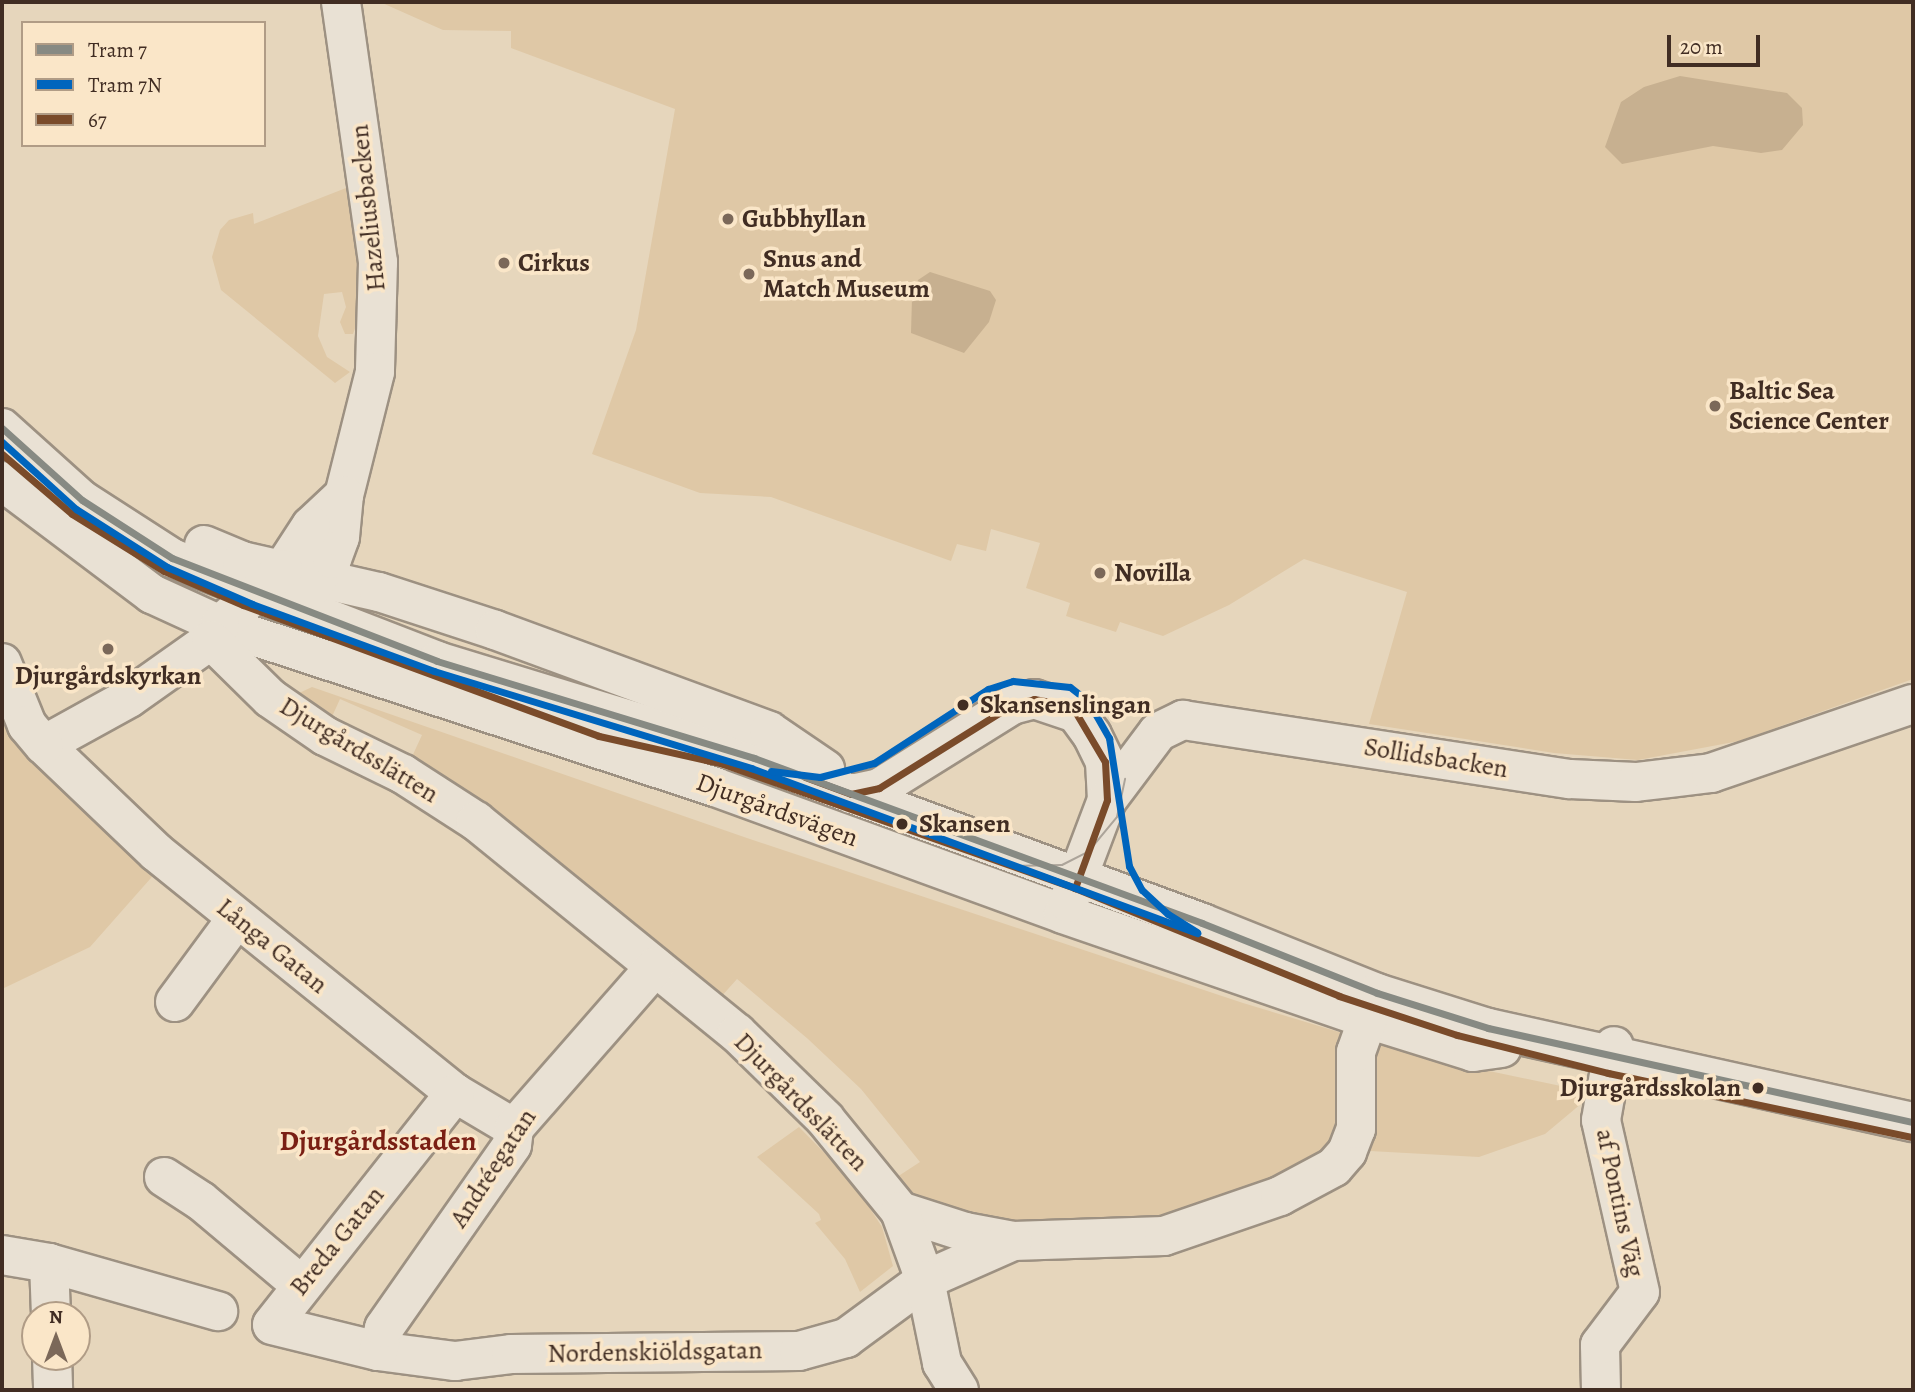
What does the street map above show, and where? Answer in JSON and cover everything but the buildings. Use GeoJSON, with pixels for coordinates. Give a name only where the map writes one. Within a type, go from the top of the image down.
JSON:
{"type":"FeatureCollection","features":[{"type":"Feature","properties":{"kind":"street","name":"Hazeliusbacken"},"geometry":{"type":"LineString","coordinates":[[321,579],[340,537],[344,495],[375,372],[378,262],[341,2]]}},
{"type":"Feature","properties":{"kind":"street","name":"Djurgårdsvägen"},"geometry":{"type":"LineString","coordinates":[[2,406],[54,456],[94,485],[184,537],[242,561],[256,612]]}},
{"type":"Feature","properties":{"kind":"street","name":"Djurgårdsvägen"},"geometry":{"type":"LineString","coordinates":[[2,428],[93,507],[256,612]]}},
{"type":"Feature","properties":{"kind":"street","name":"Djurgårdsvägen"},"geometry":{"type":"LineString","coordinates":[[2,454],[72,514],[116,544],[164,571],[256,612],[703,783],[1075,886],[1374,1000],[1492,1017],[1611,1059],[1913,1137]]}},
{"type":"Feature","properties":{"kind":"street","name":"Djurgårdsvägen"},"geometry":{"type":"LineString","coordinates":[[6,490],[152,594],[256,612],[437,661],[865,791]]}},
{"type":"Feature","properties":{"kind":"street"},"geometry":{"type":"LineString","coordinates":[[44,746],[129,698],[256,612],[311,526],[344,495]]}},
{"type":"Feature","properties":{"kind":"street","name":"Djurgårdsvägen"},"geometry":{"type":"LineString","coordinates":[[256,612],[321,579],[495,630],[769,731],[819,767],[865,791],[1075,886],[1374,1000],[1473,1052],[1502,1048],[1741,1073],[1834,1106],[1913,1122]]}},
{"type":"Feature","properties":{"kind":"street","name":"Djurgårdsslätten"},"geometry":{"type":"LineString","coordinates":[[256,612],[270,698],[325,736],[403,774],[476,821],[737,1033],[825,1119],[900,1210],[925,1280],[942,1363],[959,1390]]}},
{"type":"Feature","properties":{"kind":"street","name":"Långa Gatan"},"geometry":{"type":"LineString","coordinates":[[2,663],[27,725],[44,746],[156,852],[455,1093],[514,1128]]}},
{"type":"Feature","properties":{"kind":"street"},"geometry":{"type":"LineString","coordinates":[[865,791],[1012,705],[1034,699],[1076,713],[1092,735],[1105,762],[1107,800]]}},
{"type":"Feature","properties":{"kind":"street","name":"Sollidsbacken"},"geometry":{"type":"LineString","coordinates":[[1075,886],[1107,800],[1158,732],[1183,720],[1570,779],[1636,782],[1711,773],[1913,704]]}},
{"type":"Feature","properties":{"kind":"street"},"geometry":{"type":"LineString","coordinates":[[174,1002],[237,918]]}},
{"type":"Feature","properties":{"kind":"street","name":"Andréegatan"},"geometry":{"type":"LineString","coordinates":[[378,1351],[384,1328],[512,1145],[514,1128],[655,967]]}},
{"type":"Feature","properties":{"kind":"street"},"geometry":{"type":"LineString","coordinates":[[900,1210],[1013,1241],[1164,1236],[1280,1196],[1334,1167],[1347,1152],[1356,1129],[1356,1052],[1374,1000]]}},
{"type":"Feature","properties":{"kind":"street","name":"af Pontins Väg"},"geometry":{"type":"LineString","coordinates":[[1601,1390],[1600,1345],[1640,1292],[1601,1120],[1611,1059]]}},
{"type":"Feature","properties":{"kind":"street","name":"Breda Gatan"},"geometry":{"type":"LineString","coordinates":[[272,1325],[300,1284],[455,1093]]}},
{"type":"Feature","properties":{"kind":"street"},"geometry":{"type":"LineString","coordinates":[[164,1177],[201,1201],[300,1284]]}},
{"type":"Feature","properties":{"kind":"street","name":"Nordenskiöldsgatan"},"geometry":{"type":"LineString","coordinates":[[272,1325],[378,1351],[455,1362],[511,1354],[799,1351],[846,1338],[925,1280],[1013,1241]]}},
{"type":"Feature","properties":{"kind":"street"},"geometry":{"type":"LineString","coordinates":[[2,1255],[49,1263],[218,1311]]}},
{"type":"Feature","properties":{"kind":"street"},"geometry":{"type":"LineString","coordinates":[[49,1263],[50,1301]]}},
{"type":"Feature","properties":{"kind":"street"},"geometry":{"type":"LineString","coordinates":[[52,1371],[52,1390]]}},
{"type":"Feature","properties":{"kind":"shaded area"},"geometry":{"type":"Polygon","coordinates":[[[380,2],[1913,2],[1913,679],[1739,741],[1638,760],[1554,753],[1369,724],[1407,592],[1304,559],[1229,605],[1163,636],[1120,622],[1116,632],[1066,616],[1070,603],[1026,588],[1040,543],[991,529],[986,551],[957,544],[951,561],[771,497],[700,493],[592,454],[636,330],[675,109],[511,48],[511,31],[443,30],[380,2]]]}},
{"type":"Feature","properties":{"kind":"shaded area"},"geometry":{"type":"Polygon","coordinates":[[[1680,76],[1787,93],[1802,108],[1803,125],[1782,150],[1761,153],[1713,146],[1622,164],[1605,147],[1621,102],[1644,87],[1680,76]]]}},
{"type":"Feature","properties":{"kind":"shaded area"},"geometry":{"type":"Polygon","coordinates":[[[346,188],[363,279],[360,315],[353,334],[345,334],[340,322],[346,307],[342,292],[324,294],[318,336],[327,357],[350,372],[335,383],[221,290],[212,257],[220,230],[229,220],[253,213],[254,224],[346,188]]]}},
{"type":"Feature","properties":{"kind":"shaded area"},"geometry":{"type":"Polygon","coordinates":[[[930,272],[990,291],[996,300],[989,322],[964,353],[911,333],[912,298],[918,280],[930,272]]]}},
{"type":"Feature","properties":{"kind":"shaded area"},"geometry":{"type":"Polygon","coordinates":[[[312,687],[744,837],[1243,1003],[1418,1056],[1594,1093],[1545,1134],[1479,1157],[1370,1151],[1325,1161],[1150,1226],[1018,1231],[915,1203],[897,1177],[920,1162],[861,1089],[808,1039],[737,979],[720,998],[670,952],[484,808],[410,761],[422,735],[340,699],[330,721],[295,695],[312,687]]]}},
{"type":"Feature","properties":{"kind":"shaded area"},"geometry":{"type":"Polygon","coordinates":[[[2,708],[29,756],[47,775],[158,870],[90,947],[2,989],[2,708]]]}},
{"type":"Feature","properties":{"kind":"shaded area"},"geometry":{"type":"Polygon","coordinates":[[[799,1127],[852,1181],[882,1227],[893,1266],[860,1292],[845,1259],[815,1223],[821,1220],[819,1214],[757,1157],[799,1127]]]}},
{"type":"Feature","properties":{"kind":"tram line","name":"7"},"geometry":{"type":"LineString","coordinates":[[2,428],[82,500],[172,558],[437,661],[754,758],[1202,923],[1377,993],[1488,1028],[1913,1122]]}},
{"type":"Feature","properties":{"kind":"tram line","name":"7N"},"geometry":{"type":"LineString","coordinates":[[2,442],[76,509],[167,567],[252,604],[434,671],[751,768],[1198,933]]}},
{"type":"Feature","properties":{"kind":"tram line","name":"7N"},"geometry":{"type":"LineString","coordinates":[[771,771],[820,777],[874,763],[988,689],[1013,681],[1070,687],[1088,701],[1109,738],[1129,866],[1142,890],[1168,914],[1197,932]]}},
{"type":"Feature","properties":{"kind":"tram line"},"geometry":{"type":"LineString","coordinates":[[1011,866],[1062,865],[1088,852],[1117,817],[1125,779]]}},
{"type":"Feature","properties":{"kind":"transit line","name":"67"},"geometry":{"type":"LineString","coordinates":[[2,454],[72,514],[164,571],[243,605],[599,736],[723,764],[1075,888],[1339,996],[1457,1035],[1608,1073],[1913,1137]]}},
{"type":"Feature","properties":{"kind":"transit line","name":"67"},"geometry":{"type":"LineString","coordinates":[[805,777],[851,794],[879,788],[1012,705],[1034,699],[1055,703],[1076,713],[1105,762],[1107,800],[1075,888]]}},
{"type":"Feature","properties":{"kind":"place","name":"Gubbhyllan"},"geometry":{"type":"Point","coordinates":[728,219]}},
{"type":"Feature","properties":{"kind":"place","name":"Cirkus"},"geometry":{"type":"Point","coordinates":[504,263]}},
{"type":"Feature","properties":{"kind":"place","name":"Snus and Match Museum"},"geometry":{"type":"Point","coordinates":[749,274]}},
{"type":"Feature","properties":{"kind":"place","name":"Baltic Sea Science Center"},"geometry":{"type":"Point","coordinates":[1715,406]}},
{"type":"Feature","properties":{"kind":"place","name":"Novilla"},"geometry":{"type":"Point","coordinates":[1100,573]}},
{"type":"Feature","properties":{"kind":"place","name":"Djurgårdskyrkan"},"geometry":{"type":"Point","coordinates":[108,649]}},
{"type":"Feature","properties":{"kind":"place","name":"Skansenslingan"},"geometry":{"type":"Point","coordinates":[963,705]}},
{"type":"Feature","properties":{"kind":"place","name":"Skansen"},"geometry":{"type":"Point","coordinates":[902,824]}},
{"type":"Feature","properties":{"kind":"place","name":"Djurgårdsskolan"},"geometry":{"type":"Point","coordinates":[1758,1088]}},
{"type":"Feature","properties":{"kind":"district","name":"Djurgårdsstaden"},"geometry":{"type":"Point","coordinates":[378,1141]}}]}
